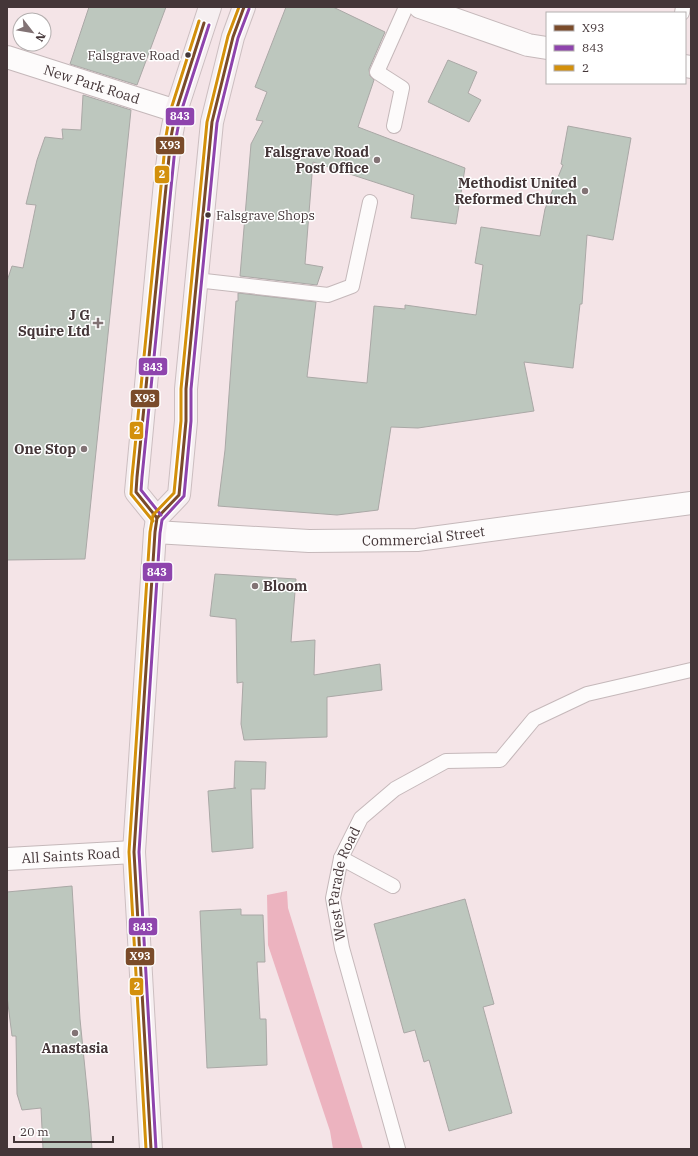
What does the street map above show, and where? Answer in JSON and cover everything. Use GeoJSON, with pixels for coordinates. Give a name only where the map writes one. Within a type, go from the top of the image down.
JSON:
{"type":"FeatureCollection","features":[{"type":"Feature","properties":{"kind":"highway"},"geometry":{"type":"LineString","coordinates":[[156,525],[136,492],[166,182],[171,136],[176,111],[210,7]]}},
{"type":"Feature","properties":{"kind":"highway"},"geometry":{"type":"LineString","coordinates":[[151,1149],[134,852],[156,525],[179,495],[186,421],[186,389],[212,122],[233,37],[244,7]]}},
{"type":"Feature","properties":{"kind":"street"},"geometry":{"type":"LineString","coordinates":[[420,7],[528,46],[546,48]]}},
{"type":"Feature","properties":{"kind":"street","name":"New Park Road"},"geometry":{"type":"LineString","coordinates":[[7,57],[176,111]]}},
{"type":"Feature","properties":{"kind":"street","name":"Commercial Street"},"geometry":{"type":"LineString","coordinates":[[156,525],[309,541],[417,540],[691,502]]}},
{"type":"Feature","properties":{"kind":"street","name":"All Saints Road"},"geometry":{"type":"LineString","coordinates":[[7,859],[134,852]]}},
{"type":"Feature","properties":{"kind":"lane"},"geometry":{"type":"LineString","coordinates":[[394,126],[402,88],[377,72],[406,7]]}},
{"type":"Feature","properties":{"kind":"lane"},"geometry":{"type":"LineString","coordinates":[[196,280],[328,295],[352,286],[370,202]]}},
{"type":"Feature","properties":{"kind":"lane","name":"West Parade Road"},"geometry":{"type":"LineString","coordinates":[[398,1149],[342,948],[333,898],[341,858],[361,818],[395,789],[446,761],[500,760],[534,719],[587,694],[691,670]]}},
{"type":"Feature","properties":{"kind":"lane"},"geometry":{"type":"LineString","coordinates":[[341,858],[393,886]]}},
{"type":"Feature","properties":{"kind":"shaded area"},"geometry":{"type":"Polygon","coordinates":[[[287,891],[288,908],[363,1149],[333,1149],[330,1131],[268,945],[267,895],[287,891]]]}},
{"type":"Feature","properties":{"kind":"building"},"geometry":{"type":"Polygon","coordinates":[[[89,7],[166,7],[137,85],[70,64],[89,7]]]}},
{"type":"Feature","properties":{"kind":"building"},"geometry":{"type":"Polygon","coordinates":[[[286,7],[333,7],[385,32],[369,69],[370,76],[374,80],[358,127],[465,168],[456,224],[411,218],[414,195],[313,162],[305,264],[323,267],[317,285],[240,276],[251,144],[263,121],[256,120],[267,92],[255,87],[286,7]]]}},
{"type":"Feature","properties":{"kind":"building"},"geometry":{"type":"Polygon","coordinates":[[[448,60],[477,72],[468,93],[481,100],[469,122],[428,102],[448,60]]]}},
{"type":"Feature","properties":{"kind":"building"},"geometry":{"type":"Polygon","coordinates":[[[83,95],[131,110],[85,559],[7,560],[7,281],[12,266],[23,268],[36,205],[26,204],[37,160],[45,137],[63,139],[62,129],[81,130],[83,95]]]}},
{"type":"Feature","properties":{"kind":"building"},"geometry":{"type":"Polygon","coordinates":[[[568,126],[631,138],[613,240],[587,235],[582,304],[580,304],[573,368],[524,362],[534,411],[418,428],[391,427],[378,510],[337,515],[218,506],[225,450],[236,301],[238,301],[238,293],[316,302],[307,377],[367,383],[374,306],[405,309],[405,305],[476,315],[483,265],[475,263],[481,227],[540,236],[545,209],[563,165],[561,164],[568,126]]]}},
{"type":"Feature","properties":{"kind":"building"},"geometry":{"type":"Polygon","coordinates":[[[215,574],[296,579],[291,642],[315,640],[314,675],[380,664],[382,690],[327,697],[327,737],[244,740],[241,724],[243,682],[237,683],[236,619],[210,616],[215,574]]]}},
{"type":"Feature","properties":{"kind":"building"},"geometry":{"type":"Polygon","coordinates":[[[235,761],[266,762],[265,789],[251,789],[253,848],[212,852],[208,791],[236,788],[234,788],[235,761]]]}},
{"type":"Feature","properties":{"kind":"building"},"geometry":{"type":"Polygon","coordinates":[[[72,886],[80,1019],[92,1149],[43,1149],[41,1108],[22,1110],[17,1094],[16,1036],[12,1036],[7,996],[7,892],[72,886]]]}},
{"type":"Feature","properties":{"kind":"building"},"geometry":{"type":"Polygon","coordinates":[[[465,899],[494,1004],[483,1007],[512,1113],[449,1131],[429,1060],[424,1062],[415,1030],[404,1033],[374,924],[465,899]]]}},
{"type":"Feature","properties":{"kind":"building"},"geometry":{"type":"Polygon","coordinates":[[[241,909],[241,915],[263,915],[265,962],[257,962],[260,1019],[266,1019],[267,1065],[207,1068],[200,911],[241,909]]]}},
{"type":"Feature","properties":{"kind":"transit line","name":"2"},"geometry":{"type":"LineString","coordinates":[[146,1149],[129,852],[150,532],[153,515],[174,493],[181,421],[181,389],[207,122],[228,36],[239,7]]}},
{"type":"Feature","properties":{"kind":"transit line","name":"X93"},"geometry":{"type":"LineString","coordinates":[[151,1149],[134,852],[155,532],[157,518],[179,495],[186,421],[186,389],[212,122],[233,37],[244,7]]}},
{"type":"Feature","properties":{"kind":"transit line","name":"843"},"geometry":{"type":"LineString","coordinates":[[156,1149],[139,852],[160,533],[162,520],[184,496],[191,421],[191,389],[217,123],[238,38],[249,9]]}},
{"type":"Feature","properties":{"kind":"transit line","name":"2"},"geometry":{"type":"LineString","coordinates":[[153,521],[131,494],[132,477],[166,136],[171,109],[199,21]]}},
{"type":"Feature","properties":{"kind":"transit line","name":"X93"},"geometry":{"type":"LineString","coordinates":[[157,518],[136,492],[137,477],[171,137],[176,111],[204,23]]}},
{"type":"Feature","properties":{"kind":"transit line","name":"843"},"geometry":{"type":"LineString","coordinates":[[161,515],[141,490],[142,477],[176,138],[181,112],[209,25]]}},
{"type":"Feature","properties":{"kind":"place","name":"Falsgrave Road"},"geometry":{"type":"Point","coordinates":[188,55]}},
{"type":"Feature","properties":{"kind":"place","name":"Falsgrave Road Post Office"},"geometry":{"type":"Point","coordinates":[377,160]}},
{"type":"Feature","properties":{"kind":"place","name":"Methodist United Reformed Church"},"geometry":{"type":"Point","coordinates":[585,191]}},
{"type":"Feature","properties":{"kind":"place","name":"Falsgrave Shops"},"geometry":{"type":"Point","coordinates":[208,215]}},
{"type":"Feature","properties":{"kind":"place","name":"J G Squire Ltd"},"geometry":{"type":"Point","coordinates":[98,323]}},
{"type":"Feature","properties":{"kind":"place","name":"One Stop"},"geometry":{"type":"Point","coordinates":[84,449]}},
{"type":"Feature","properties":{"kind":"place","name":"Bloom"},"geometry":{"type":"Point","coordinates":[255,586]}},
{"type":"Feature","properties":{"kind":"place","name":"Anastasia"},"geometry":{"type":"Point","coordinates":[75,1033]}}]}
